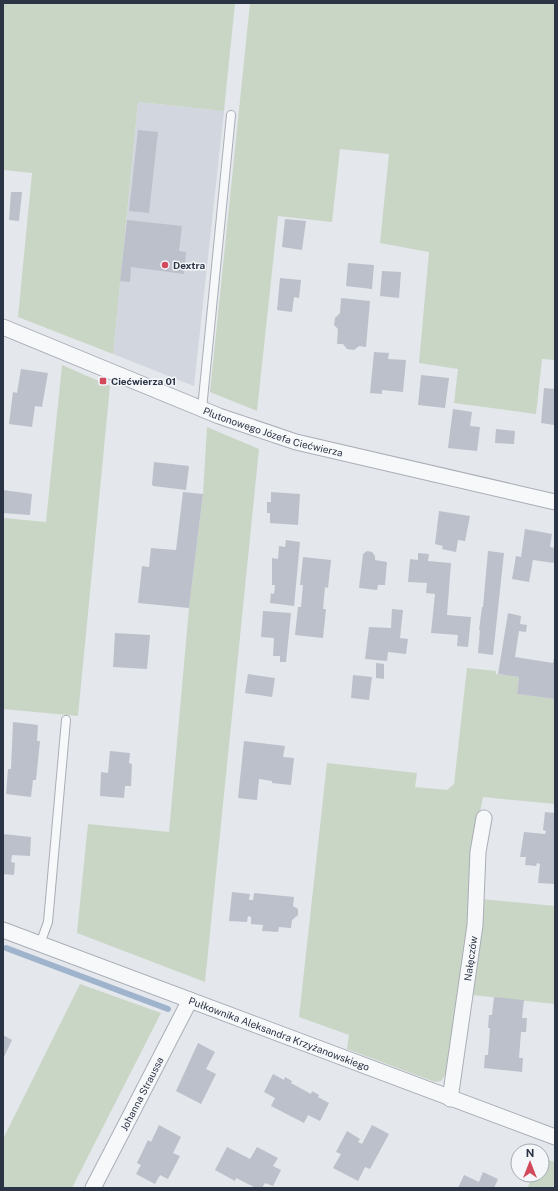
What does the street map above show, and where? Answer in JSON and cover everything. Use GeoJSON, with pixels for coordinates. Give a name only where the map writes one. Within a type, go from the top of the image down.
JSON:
{"type":"FeatureCollection","features":[{"type":"Feature","properties":{"kind":"street","name":"Plutonowego Józefa Ciećwierza"},"geometry":{"type":"LineString","coordinates":[[3,327],[202,409],[296,442],[555,502]]}},
{"type":"Feature","properties":{"kind":"street","name":"Nałęczów"},"geometry":{"type":"LineString","coordinates":[[450,1098],[474,925],[478,852],[484,818]]}},
{"type":"Feature","properties":{"kind":"street","name":"Pułkownika Aleksandra Krzyżanowskiego"},"geometry":{"type":"LineString","coordinates":[[3,930],[555,1137]]}},
{"type":"Feature","properties":{"kind":"street","name":"Johanna Straussa"},"geometry":{"type":"LineString","coordinates":[[92,1188],[190,1000]]}},
{"type":"Feature","properties":{"kind":"lane"},"geometry":{"type":"LineString","coordinates":[[202,409],[231,115]]}},
{"type":"Feature","properties":{"kind":"lane"},"geometry":{"type":"LineString","coordinates":[[40,944],[48,922],[66,720]]}},
{"type":"Feature","properties":{"kind":"shaded area"},"geometry":{"type":"Polygon","coordinates":[[[138,102],[224,111],[194,386],[113,354],[138,102]]]}},
{"type":"Feature","properties":{"kind":"green space"},"geometry":{"type":"Polygon","coordinates":[[[3,3],[235,3],[224,111],[138,102],[113,354],[18,317],[32,173],[3,170],[3,3]]]}},
{"type":"Feature","properties":{"kind":"green space"},"geometry":{"type":"Polygon","coordinates":[[[250,3],[555,3],[555,360],[542,359],[536,414],[454,403],[458,369],[419,363],[429,252],[380,243],[389,154],[340,149],[332,222],[278,216],[257,411],[210,392],[250,3]]]}},
{"type":"Feature","properties":{"kind":"green space"},"geometry":{"type":"Polygon","coordinates":[[[62,365],[110,386],[78,716],[3,709],[3,518],[46,522],[62,365]]]}},
{"type":"Feature","properties":{"kind":"green space"},"geometry":{"type":"Polygon","coordinates":[[[207,427],[259,449],[205,982],[77,933],[88,824],[169,832],[189,608],[203,494],[207,427]]]}},
{"type":"Feature","properties":{"kind":"green space"},"geometry":{"type":"Polygon","coordinates":[[[467,668],[496,671],[496,674],[519,677],[517,694],[555,699],[555,804],[483,797],[479,817],[465,955],[446,1073],[441,1081],[435,1082],[347,1049],[349,1035],[299,1017],[327,763],[417,773],[415,787],[447,790],[454,784],[467,668]]]}},
{"type":"Feature","properties":{"kind":"green space"},"geometry":{"type":"Polygon","coordinates":[[[481,899],[555,906],[555,1004],[472,995],[481,899]]]}},
{"type":"Feature","properties":{"kind":"green space"},"geometry":{"type":"Polygon","coordinates":[[[80,984],[161,1013],[72,1188],[3,1188],[3,1139],[80,984]]]}},
{"type":"Feature","properties":{"kind":"green space"},"geometry":{"type":"Polygon","coordinates":[[[550,1160],[555,1162],[555,1188],[527,1188],[530,1183],[550,1183],[550,1160]]]}},
{"type":"Feature","properties":{"kind":"building"},"geometry":{"type":"Polygon","coordinates":[[[138,130],[158,132],[149,213],[129,211],[138,130]]]}},
{"type":"Feature","properties":{"kind":"building"},"geometry":{"type":"Polygon","coordinates":[[[11,192],[22,192],[19,221],[9,220],[11,192]]]}},
{"type":"Feature","properties":{"kind":"building"},"geometry":{"type":"Polygon","coordinates":[[[285,219],[306,221],[302,250],[282,247],[285,219]]]}},
{"type":"Feature","properties":{"kind":"building"},"geometry":{"type":"Polygon","coordinates":[[[127,220],[182,226],[179,251],[186,252],[184,274],[131,267],[130,282],[120,281],[127,220]]]}},
{"type":"Feature","properties":{"kind":"building"},"geometry":{"type":"Polygon","coordinates":[[[348,263],[374,265],[372,289],[346,286],[348,263]]]}},
{"type":"Feature","properties":{"kind":"building"},"geometry":{"type":"Polygon","coordinates":[[[382,271],[401,272],[399,298],[380,296],[382,271]]]}},
{"type":"Feature","properties":{"kind":"building"},"geometry":{"type":"Polygon","coordinates":[[[280,278],[301,280],[299,298],[294,297],[292,312],[277,310],[280,278]]]}},
{"type":"Feature","properties":{"kind":"building"},"geometry":{"type":"Polygon","coordinates":[[[341,298],[370,301],[366,347],[359,346],[354,350],[347,349],[343,344],[337,344],[338,329],[334,325],[335,318],[340,313],[341,298]]]}},
{"type":"Feature","properties":{"kind":"building"},"geometry":{"type":"Polygon","coordinates":[[[374,352],[389,353],[388,359],[406,360],[403,392],[382,390],[382,394],[370,393],[374,352]]]}},
{"type":"Feature","properties":{"kind":"building"},"geometry":{"type":"Polygon","coordinates":[[[21,369],[48,373],[42,407],[35,406],[32,427],[9,424],[13,392],[17,393],[21,369]]]}},
{"type":"Feature","properties":{"kind":"building"},"geometry":{"type":"Polygon","coordinates":[[[421,375],[449,378],[445,408],[418,405],[421,375]]]}},
{"type":"Feature","properties":{"kind":"building"},"geometry":{"type":"Polygon","coordinates":[[[544,388],[555,389],[554,425],[541,423],[544,388]]]}},
{"type":"Feature","properties":{"kind":"building"},"geometry":{"type":"Polygon","coordinates":[[[453,409],[472,412],[470,426],[480,427],[477,451],[448,448],[453,409]]]}},
{"type":"Feature","properties":{"kind":"building"},"geometry":{"type":"Polygon","coordinates":[[[496,429],[515,431],[514,444],[495,443],[496,429]]]}},
{"type":"Feature","properties":{"kind":"building"},"geometry":{"type":"Polygon","coordinates":[[[154,462],[189,466],[186,490],[153,486],[154,462]]]}},
{"type":"Feature","properties":{"kind":"building"},"geometry":{"type":"Polygon","coordinates":[[[3,490],[32,494],[30,515],[3,513],[3,490]]]}},
{"type":"Feature","properties":{"kind":"building"},"geometry":{"type":"Polygon","coordinates":[[[183,492],[203,494],[189,608],[138,603],[142,566],[149,567],[151,548],[176,550],[183,492]]]}},
{"type":"Feature","properties":{"kind":"building"},"geometry":{"type":"Polygon","coordinates":[[[271,492],[300,494],[298,525],[270,523],[270,513],[267,513],[267,502],[271,502],[271,492]]]}},
{"type":"Feature","properties":{"kind":"building"},"geometry":{"type":"Polygon","coordinates":[[[439,511],[470,516],[465,541],[458,540],[456,552],[442,549],[443,546],[435,544],[439,511]]]}},
{"type":"Feature","properties":{"kind":"building"},"geometry":{"type":"Polygon","coordinates":[[[525,529],[552,534],[550,547],[555,548],[554,563],[533,560],[529,582],[512,579],[516,556],[521,557],[525,529]]]}},
{"type":"Feature","properties":{"kind":"building"},"geometry":{"type":"Polygon","coordinates":[[[286,540],[300,542],[294,606],[270,603],[271,593],[274,594],[275,585],[272,585],[272,558],[278,559],[279,546],[285,547],[286,540]]]}},
{"type":"Feature","properties":{"kind":"building"},"geometry":{"type":"Polygon","coordinates":[[[367,551],[372,552],[375,556],[375,560],[387,562],[385,585],[378,585],[377,590],[359,588],[363,554],[367,551]]]}},
{"type":"Feature","properties":{"kind":"building"},"geometry":{"type":"Polygon","coordinates":[[[488,551],[504,553],[493,655],[478,653],[479,630],[483,607],[488,551]]]}},
{"type":"Feature","properties":{"kind":"building"},"geometry":{"type":"Polygon","coordinates":[[[418,553],[429,554],[428,561],[451,563],[447,615],[471,617],[468,647],[457,646],[458,635],[431,633],[435,594],[426,593],[427,583],[408,582],[410,559],[418,560],[418,553]]]}},
{"type":"Feature","properties":{"kind":"building"},"geometry":{"type":"Polygon","coordinates":[[[303,557],[331,560],[328,588],[325,587],[323,609],[326,609],[323,638],[295,635],[298,607],[301,607],[303,585],[300,585],[303,557]]]}},
{"type":"Feature","properties":{"kind":"building"},"geometry":{"type":"Polygon","coordinates":[[[392,609],[403,610],[400,638],[408,639],[406,654],[388,652],[387,661],[365,659],[369,627],[391,628],[392,609]]]}},
{"type":"Feature","properties":{"kind":"building"},"geometry":{"type":"Polygon","coordinates":[[[263,611],[291,613],[286,662],[280,662],[280,656],[273,656],[274,638],[261,637],[263,611]]]}},
{"type":"Feature","properties":{"kind":"building"},"geometry":{"type":"Polygon","coordinates":[[[508,613],[521,616],[520,624],[527,625],[526,632],[519,631],[515,657],[553,663],[555,652],[555,699],[517,694],[519,677],[498,674],[508,613]]]}},
{"type":"Feature","properties":{"kind":"building"},"geometry":{"type":"Polygon","coordinates":[[[115,633],[150,635],[147,669],[113,667],[115,633]]]}},
{"type":"Feature","properties":{"kind":"building"},"geometry":{"type":"Polygon","coordinates":[[[376,663],[384,664],[384,679],[376,678],[376,663]]]}},
{"type":"Feature","properties":{"kind":"building"},"geometry":{"type":"Polygon","coordinates":[[[248,674],[275,678],[272,697],[245,693],[248,674]]]}},
{"type":"Feature","properties":{"kind":"building"},"geometry":{"type":"Polygon","coordinates":[[[353,675],[372,677],[369,700],[351,698],[353,675]]]}},
{"type":"Feature","properties":{"kind":"building"},"geometry":{"type":"Polygon","coordinates":[[[13,722],[38,725],[37,741],[40,741],[36,780],[33,780],[31,797],[6,794],[8,769],[11,769],[13,722]]]}},
{"type":"Feature","properties":{"kind":"building"},"geometry":{"type":"Polygon","coordinates":[[[244,741],[285,746],[283,757],[294,758],[291,785],[272,783],[272,781],[259,779],[257,800],[238,798],[244,741]]]}},
{"type":"Feature","properties":{"kind":"building"},"geometry":{"type":"Polygon","coordinates":[[[110,751],[130,753],[129,763],[132,764],[131,786],[125,786],[124,798],[100,796],[101,772],[108,773],[110,751]]]}},
{"type":"Feature","properties":{"kind":"building"},"geometry":{"type":"Polygon","coordinates":[[[545,812],[555,813],[555,884],[538,883],[540,864],[537,863],[536,866],[525,865],[526,857],[520,857],[524,832],[545,834],[546,831],[543,830],[545,812]]]}},
{"type":"Feature","properties":{"kind":"building"},"geometry":{"type":"Polygon","coordinates":[[[3,834],[31,837],[30,856],[12,855],[11,862],[15,863],[14,875],[3,874],[3,834]]]}},
{"type":"Feature","properties":{"kind":"building"},"geometry":{"type":"Polygon","coordinates":[[[232,892],[250,894],[249,900],[253,900],[254,893],[294,897],[293,906],[298,909],[298,915],[292,920],[291,928],[279,927],[278,932],[262,931],[263,925],[251,924],[251,917],[248,916],[247,922],[229,921],[232,892]]]}},
{"type":"Feature","properties":{"kind":"building"},"geometry":{"type":"Polygon","coordinates":[[[494,997],[524,1000],[522,1018],[527,1018],[526,1032],[521,1032],[519,1058],[523,1058],[522,1072],[484,1068],[485,1055],[488,1055],[490,1028],[488,1028],[489,1015],[492,1015],[494,997]]]}},
{"type":"Feature","properties":{"kind":"building"},"geometry":{"type":"Polygon","coordinates":[[[3,1035],[12,1040],[3,1059],[3,1035]]]}},
{"type":"Feature","properties":{"kind":"building"},"geometry":{"type":"Polygon","coordinates":[[[198,1043],[215,1052],[206,1069],[216,1074],[201,1104],[176,1091],[198,1043]]]}},
{"type":"Feature","properties":{"kind":"building"},"geometry":{"type":"Polygon","coordinates":[[[273,1074],[284,1080],[285,1077],[292,1081],[291,1083],[311,1094],[312,1091],[319,1095],[318,1097],[329,1103],[320,1121],[308,1115],[304,1123],[271,1106],[275,1098],[264,1092],[273,1074]]]}},
{"type":"Feature","properties":{"kind":"building"},"geometry":{"type":"Polygon","coordinates":[[[159,1125],[181,1137],[173,1153],[180,1156],[168,1179],[160,1175],[155,1184],[136,1174],[141,1165],[137,1163],[148,1140],[151,1142],[159,1125]]]}},
{"type":"Feature","properties":{"kind":"building"},"geometry":{"type":"Polygon","coordinates":[[[372,1125],[389,1134],[370,1169],[365,1167],[358,1181],[333,1168],[341,1154],[336,1152],[347,1131],[360,1139],[358,1142],[362,1144],[372,1125]]]}},
{"type":"Feature","properties":{"kind":"building"},"geometry":{"type":"Polygon","coordinates":[[[227,1147],[250,1159],[257,1147],[278,1158],[273,1166],[281,1170],[273,1186],[265,1183],[262,1188],[256,1188],[236,1178],[235,1181],[215,1170],[227,1147]]]}},
{"type":"Feature","properties":{"kind":"building"},"geometry":{"type":"Polygon","coordinates":[[[483,1172],[498,1179],[494,1188],[458,1188],[464,1175],[479,1182],[483,1172]]]}},
{"type":"Feature","properties":{"kind":"waterway"},"geometry":{"type":"LineString","coordinates":[[6,948],[168,1009]]}},
{"type":"Feature","properties":{"kind":"place","name":"Dextra"},"geometry":{"type":"Point","coordinates":[165,265]}},
{"type":"Feature","properties":{"kind":"place","name":"Ciećwierza 01"},"geometry":{"type":"Point","coordinates":[103,381]}}]}
